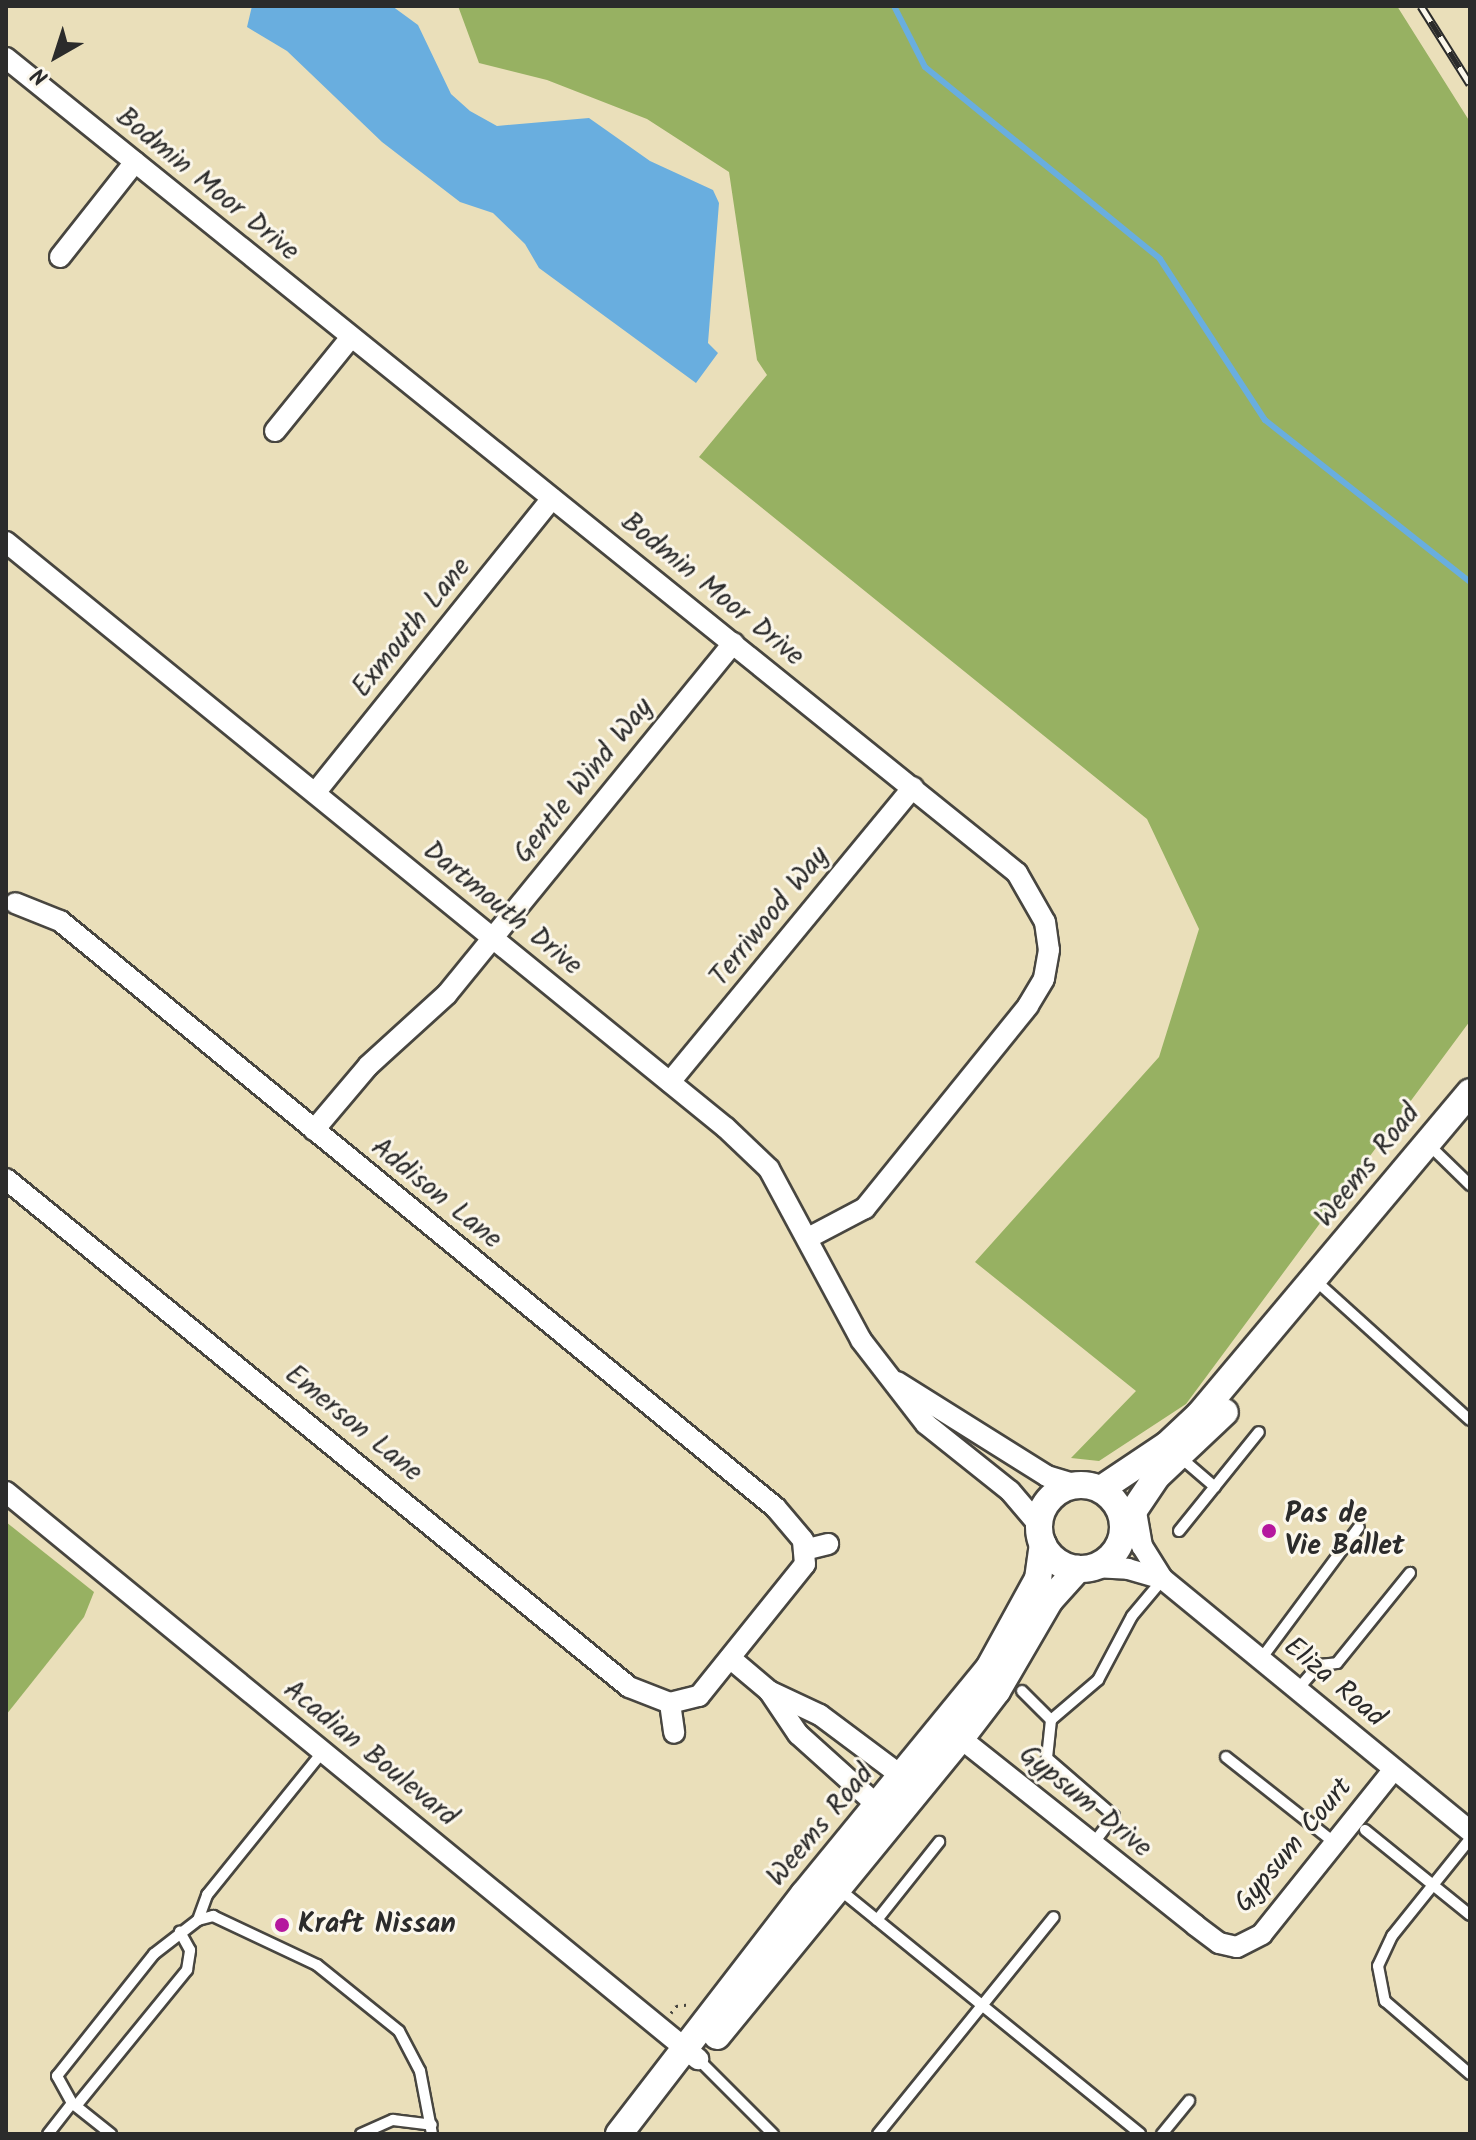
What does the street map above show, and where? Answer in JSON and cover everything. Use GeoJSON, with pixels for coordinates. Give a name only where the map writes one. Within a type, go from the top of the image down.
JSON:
{"type":"FeatureCollection","features":[{"type":"Feature","properties":{"kind":"street","name":"Bodmin Moor Drive"},"geometry":{"type":"LineString","coordinates":[[6,58],[1017,873],[1045,922],[1049,950],[1044,979],[1028,1006],[865,1208],[808,1238]]}},
{"type":"Feature","properties":{"kind":"street"},"geometry":{"type":"LineString","coordinates":[[60,257],[135,162]]}},
{"type":"Feature","properties":{"kind":"street"},"geometry":{"type":"LineString","coordinates":[[275,431],[351,337]]}},
{"type":"Feature","properties":{"kind":"street","name":"Exmouth Lane"},"geometry":{"type":"LineString","coordinates":[[315,793],[552,498]]}},
{"type":"Feature","properties":{"kind":"street","name":"Dartmouth Drive"},"geometry":{"type":"LineString","coordinates":[[6,542],[670,1082],[769,1169],[861,1340],[926,1424],[1010,1491],[1040,1534]]}},
{"type":"Feature","properties":{"kind":"street","name":"Gentle Wind Way"},"geometry":{"type":"LineString","coordinates":[[314,1130],[368,1066],[447,994],[733,643]]}},
{"type":"Feature","properties":{"kind":"street","name":"Terriwood Way"},"geometry":{"type":"LineString","coordinates":[[670,1082],[913,787]]}},
{"type":"Feature","properties":{"kind":"street","name":"Addison Lane"},"geometry":{"type":"LineString","coordinates":[[11,897],[60,921],[776,1508],[803,1540],[804,1550]]}},
{"type":"Feature","properties":{"kind":"street","name":"Weems Road"},"geometry":{"type":"LineString","coordinates":[[1101,1489],[1157,1452],[1200,1414],[1316,1281],[1470,1092]]}},
{"type":"Feature","properties":{"kind":"street","name":"Emerson Lane"},"geometry":{"type":"LineString","coordinates":[[6,1179],[629,1687],[670,1703]]}},
{"type":"Feature","properties":{"kind":"street","name":"Weems Road"},"geometry":{"type":"LineString","coordinates":[[1129,1515],[1179,1456],[1218,1420],[1272,1355],[1316,1281]]}},
{"type":"Feature","properties":{"kind":"street","name":"Dartmouth Drive"},"geometry":{"type":"LineString","coordinates":[[892,1379],[976,1427],[1047,1476],[1073,1484]]}},
{"type":"Feature","properties":{"kind":"street"},"geometry":{"type":"LineString","coordinates":[[1073,1484],[1101,1489],[1129,1515],[1115,1552],[1086,1568],[1054,1560],[1040,1534],[1048,1499],[1073,1484]]}},
{"type":"Feature","properties":{"kind":"street","name":"Acadian Boulevard"},"geometry":{"type":"LineString","coordinates":[[6,1492],[692,2054]]}},
{"type":"Feature","properties":{"kind":"street","name":"Eliza Road"},"geometry":{"type":"LineString","coordinates":[[1129,1515],[1142,1546],[1163,1579],[1470,1831]]}},
{"type":"Feature","properties":{"kind":"street","name":"Weems Road"},"geometry":{"type":"LineString","coordinates":[[619,2134],[839,1889],[953,1732],[1038,1579],[1040,1534]]}},
{"type":"Feature","properties":{"kind":"street"},"geometry":{"type":"LineString","coordinates":[[674,1733],[670,1703],[699,1696],[805,1564],[804,1550],[828,1544]]}},
{"type":"Feature","properties":{"kind":"street","name":"Weems Road"},"geometry":{"type":"LineString","coordinates":[[638,2134],[804,1894],[903,1777],[997,1691],[1050,1600],[1086,1568]]}},
{"type":"Feature","properties":{"kind":"street","name":"Eliza Road"},"geometry":{"type":"LineString","coordinates":[[1086,1568],[1128,1569],[1163,1579]]}},
{"type":"Feature","properties":{"kind":"street"},"geometry":{"type":"LineString","coordinates":[[730,1658],[769,1691],[820,1715],[903,1777]]}},
{"type":"Feature","properties":{"kind":"street"},"geometry":{"type":"LineString","coordinates":[[769,1691],[798,1734],[879,1807]]}},
{"type":"Feature","properties":{"kind":"street","name":"Gypsum Drive"},"geometry":{"type":"LineString","coordinates":[[953,1732],[1189,1921]]}},
{"type":"Feature","properties":{"kind":"street","name":"Gypsum Court"},"geometry":{"type":"LineString","coordinates":[[1189,1921],[1219,1943],[1237,1947],[1262,1934],[1394,1769]]}},
{"type":"Feature","properties":{"kind":"lane"},"geometry":{"type":"LineString","coordinates":[[1428,1144],[1470,1185]]}},
{"type":"Feature","properties":{"kind":"lane"},"geometry":{"type":"LineString","coordinates":[[1316,1281],[1470,1420]]}},
{"type":"Feature","properties":{"kind":"lane"},"geometry":{"type":"LineString","coordinates":[[1179,1531],[1259,1432]]}},
{"type":"Feature","properties":{"kind":"lane"},"geometry":{"type":"LineString","coordinates":[[1179,1456],[1215,1487]]}},
{"type":"Feature","properties":{"kind":"lane"},"geometry":{"type":"LineString","coordinates":[[1261,1659],[1359,1527]]}},
{"type":"Feature","properties":{"kind":"lane"},"geometry":{"type":"LineString","coordinates":[[1298,1689],[1319,1665],[1337,1663],[1410,1573]]}},
{"type":"Feature","properties":{"kind":"lane"},"geometry":{"type":"LineString","coordinates":[[1093,1844],[1114,1816],[1047,1758],[1051,1720],[1098,1680],[1132,1616],[1163,1579]]}},
{"type":"Feature","properties":{"kind":"lane"},"geometry":{"type":"LineString","coordinates":[[1022,1691],[1051,1720]]}},
{"type":"Feature","properties":{"kind":"lane"},"geometry":{"type":"LineString","coordinates":[[198,1920],[207,1895],[323,1751]]}},
{"type":"Feature","properties":{"kind":"lane"},"geometry":{"type":"LineString","coordinates":[[1226,1757],[1335,1843]]}},
{"type":"Feature","properties":{"kind":"lane"},"geometry":{"type":"LineString","coordinates":[[1365,1830],[1470,1915]]}},
{"type":"Feature","properties":{"kind":"lane"},"geometry":{"type":"LineString","coordinates":[[1470,1839],[1382,1952],[1378,1985],[1402,2020],[1470,2074]]}},
{"type":"Feature","properties":{"kind":"lane"},"geometry":{"type":"LineString","coordinates":[[877,1920],[939,1842]]}},
{"type":"Feature","properties":{"kind":"lane"},"geometry":{"type":"LineString","coordinates":[[839,1889],[1140,2134]]}},
{"type":"Feature","properties":{"kind":"lane"},"geometry":{"type":"LineString","coordinates":[[111,2134],[74,2104],[57,2076],[145,1965],[180,1932],[198,1920],[213,1916],[317,1965],[399,2031],[420,2071],[432,2129],[393,2120],[361,2134]]}},
{"type":"Feature","properties":{"kind":"lane"},"geometry":{"type":"LineString","coordinates":[[878,2134],[1054,1917]]}},
{"type":"Feature","properties":{"kind":"lane"},"geometry":{"type":"LineString","coordinates":[[48,2134],[187,1970],[190,1950],[180,1932]]}},
{"type":"Feature","properties":{"kind":"lane"},"geometry":{"type":"LineString","coordinates":[[692,2054],[773,2134]]}},
{"type":"Feature","properties":{"kind":"lane"},"geometry":{"type":"LineString","coordinates":[[1162,2134],[1189,2101]]}},
{"type":"Feature","properties":{"kind":"green space"},"geometry":{"type":"Polygon","coordinates":[[[458,6],[1397,6],[1470,122],[1470,1021],[1186,1404],[1099,1461],[1071,1458],[1136,1391],[975,1262],[1159,1057],[1199,929],[1147,819],[699,457],[767,375],[757,360],[729,172],[647,119],[547,80],[479,63],[458,6]]]}},
{"type":"Feature","properties":{"kind":"green space"},"geometry":{"type":"Polygon","coordinates":[[[6,1522],[94,1592],[84,1617],[6,1715],[6,1522]]]}},
{"type":"Feature","properties":{"kind":"water"},"geometry":{"type":"Polygon","coordinates":[[[252,6],[392,6],[418,25],[451,94],[470,111],[497,126],[589,118],[650,161],[713,190],[719,203],[708,343],[718,353],[696,383],[539,268],[525,244],[493,213],[460,202],[382,142],[287,51],[247,27],[252,6]]]}},
{"type":"Feature","properties":{"kind":"waterway"},"geometry":{"type":"LineString","coordinates":[[894,6],[925,67],[1160,259],[1265,420],[1470,582]]}},
{"type":"Feature","properties":{"kind":"railway"},"geometry":{"type":"LineString","coordinates":[[1421,6],[1470,84]]}},
{"type":"Feature","properties":{"kind":"place","name":"Pas de Vie Ballet"},"geometry":{"type":"Point","coordinates":[1269,1531]}},
{"type":"Feature","properties":{"kind":"place","name":"Kraft Nissan"},"geometry":{"type":"Point","coordinates":[282,1925]}}]}
